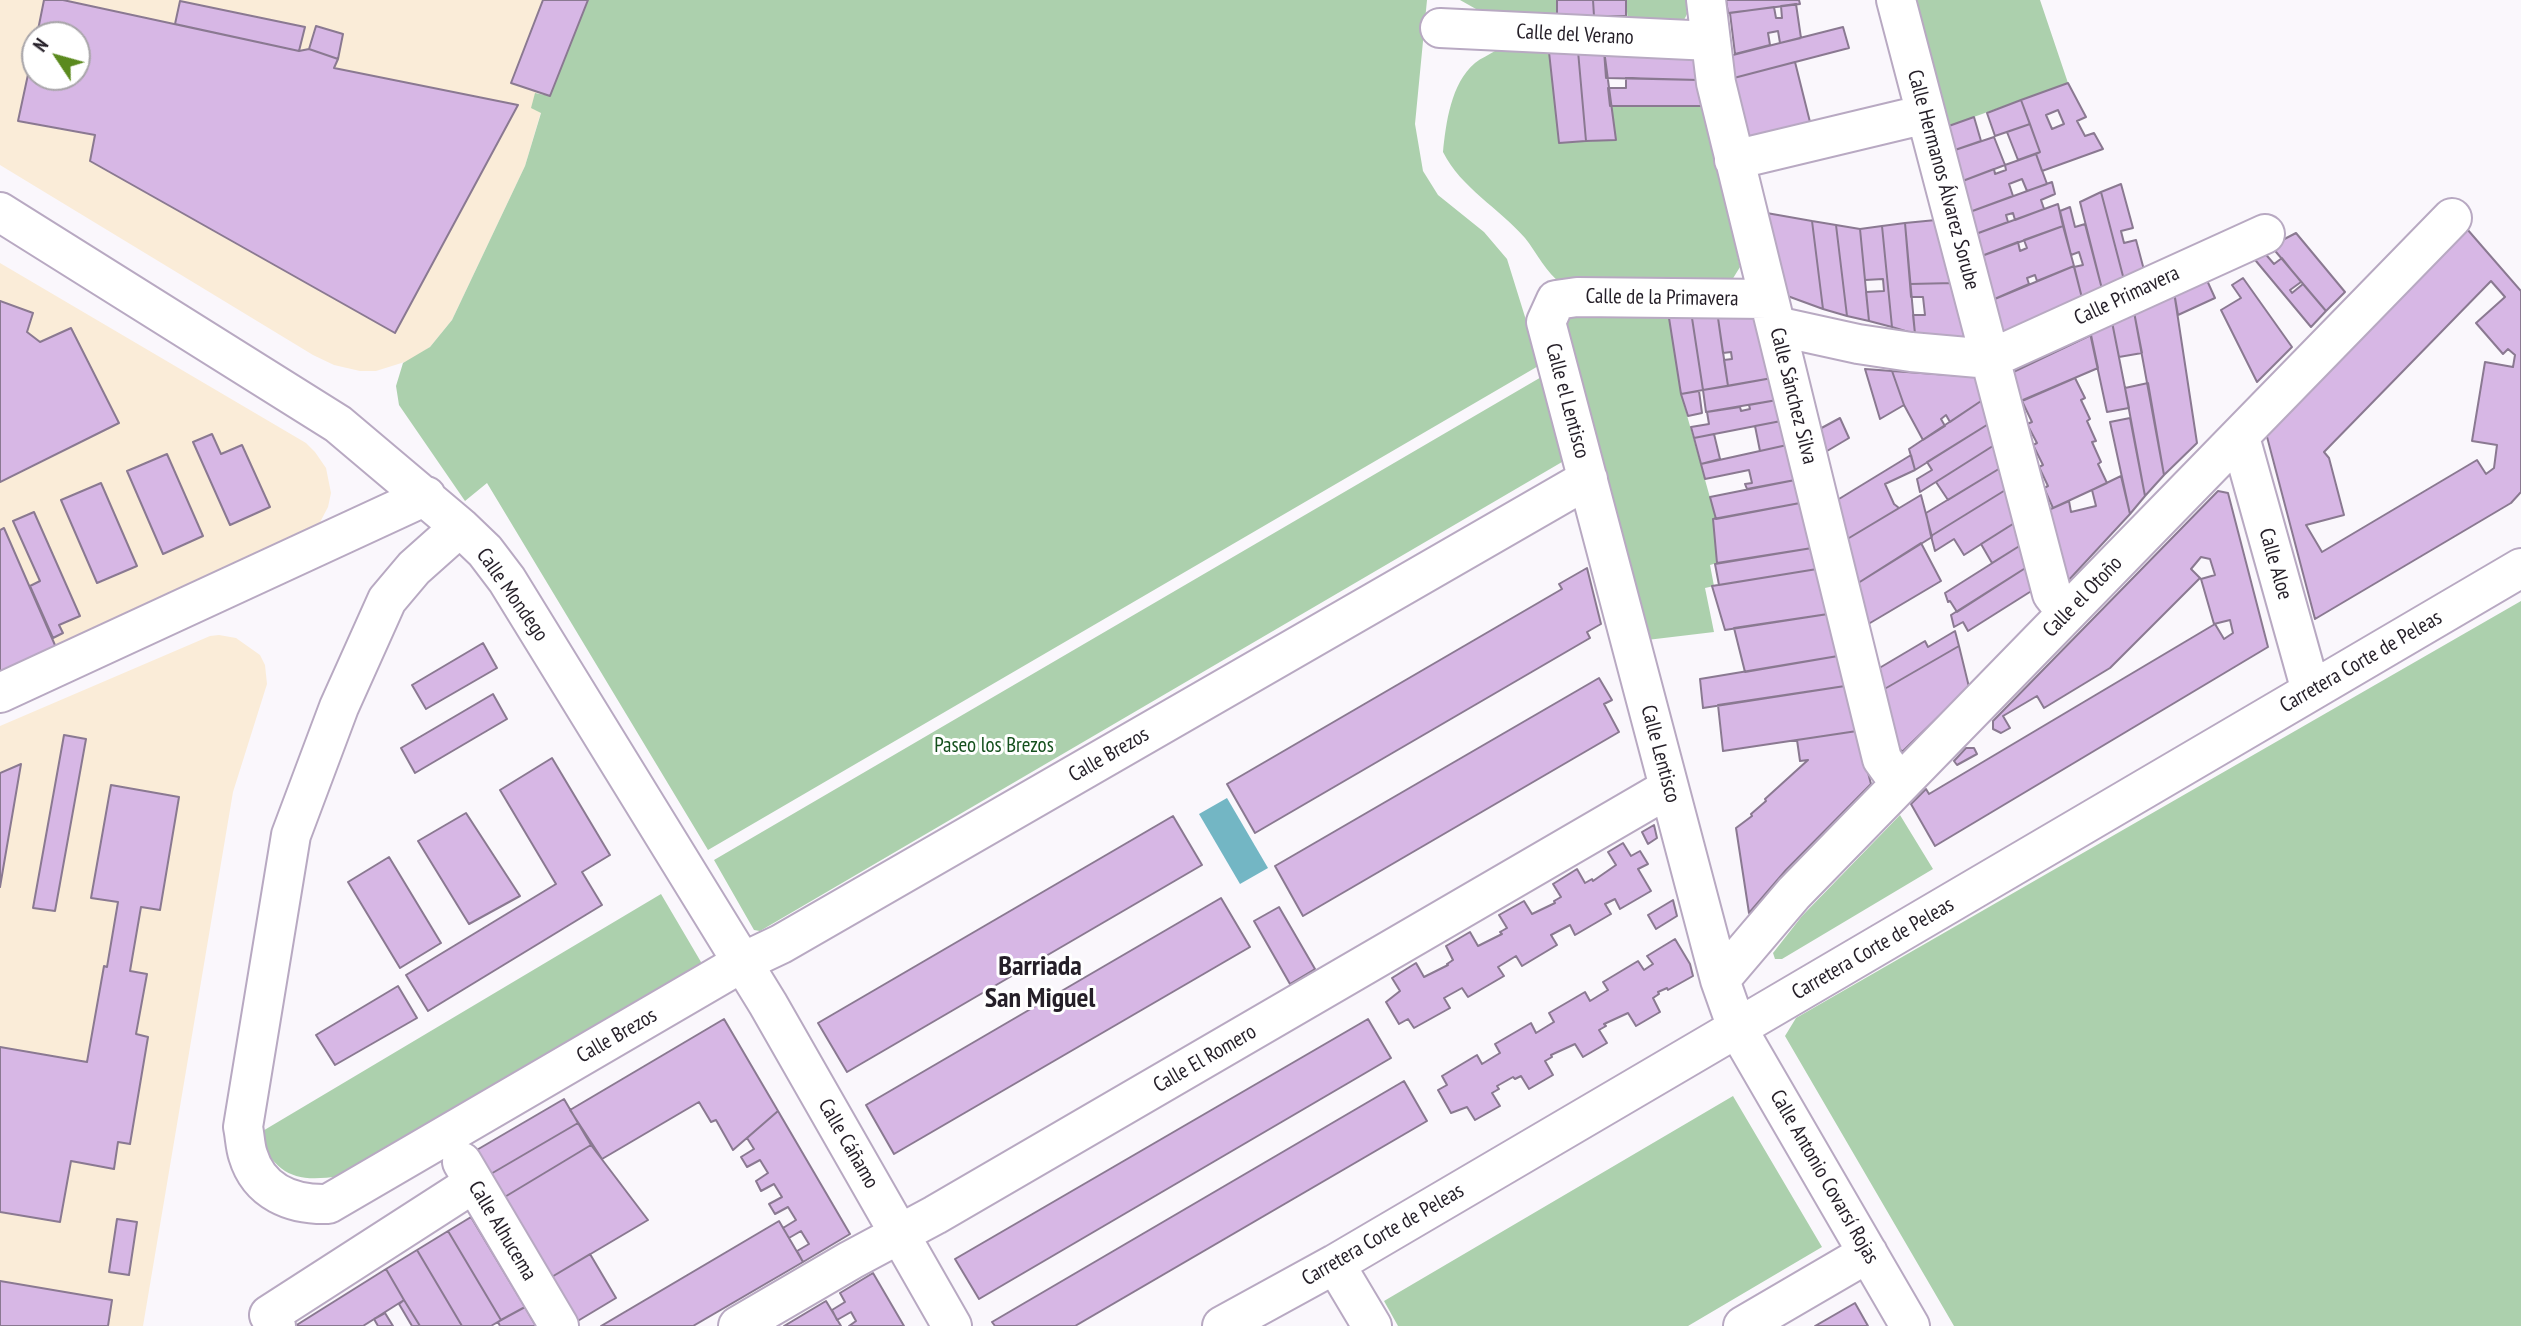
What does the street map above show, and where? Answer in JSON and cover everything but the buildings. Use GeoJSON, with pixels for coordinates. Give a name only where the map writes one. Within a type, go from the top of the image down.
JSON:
{"type":"FeatureCollection","features":[{"type":"Feature","properties":{"kind":"street","name":"Calle Sánchez Silva"},"geometry":{"type":"LineString","coordinates":[[1706,0],[1716,83],[1882,759],[1900,784]]}},
{"type":"Feature","properties":{"kind":"street","name":"Calle Hermanos Álvarez Sorube"},"geometry":{"type":"LineString","coordinates":[[1896,0],[2052,594],[2067,613]]}},
{"type":"Feature","properties":{"kind":"street","name":"Calle del Verano"},"geometry":{"type":"LineString","coordinates":[[1440,28],[1711,41]]}},
{"type":"Feature","properties":{"kind":"street"},"geometry":{"type":"LineString","coordinates":[[1734,160],[1926,114]]}},
{"type":"Feature","properties":{"kind":"street","name":"Calle Mondego"},"geometry":{"type":"LineString","coordinates":[[0,212],[338,424],[426,496],[485,551],[507,580],[743,962]]}},
{"type":"Feature","properties":{"kind":"street","name":"Calle el Otoño"},"geometry":{"type":"LineString","coordinates":[[1720,980],[1794,893],[2452,218]]}},
{"type":"Feature","properties":{"kind":"street","name":"Calle Primavera"},"geometry":{"type":"LineString","coordinates":[[1990,359],[2265,234]]}},
{"type":"Feature","properties":{"kind":"street","name":"Calle de la Primavera"},"geometry":{"type":"LineString","coordinates":[[1551,311],[1577,297],[1772,313]]}},
{"type":"Feature","properties":{"kind":"street","name":"Calle el Lentisco"},"geometry":{"type":"LineString","coordinates":[[1551,311],[1588,479]]}},
{"type":"Feature","properties":{"kind":"street"},"geometry":{"type":"LineString","coordinates":[[1772,313],[1871,346],[1990,359]]}},
{"type":"Feature","properties":{"kind":"street","name":"Calle Aloe"},"geometry":{"type":"LineString","coordinates":[[2240,437],[2311,691]]}},
{"type":"Feature","properties":{"kind":"street","name":"Calle Lentisco"},"geometry":{"type":"LineString","coordinates":[[1588,479],[1720,980],[1737,1028]]}},
{"type":"Feature","properties":{"kind":"street","name":"Calle Brezos"},"geometry":{"type":"LineString","coordinates":[[460,527],[414,568],[387,600],[340,707],[290,835],[243,1127],[248,1155],[258,1175],[271,1189],[288,1200],[308,1205],[328,1204],[743,962],[781,944],[1588,479]]}},
{"type":"Feature","properties":{"kind":"street"},"geometry":{"type":"LineString","coordinates":[[0,693],[358,530],[426,496]]}},
{"type":"Feature","properties":{"kind":"street","name":"Carretera Corte de Peleas"},"geometry":{"type":"LineString","coordinates":[[1222,1326],[1335,1264],[2521,568]]}},
{"type":"Feature","properties":{"kind":"street","name":"Calle El Romero"},"geometry":{"type":"LineString","coordinates":[[738,1326],[1670,789]]}},
{"type":"Feature","properties":{"kind":"street","name":"Calle Cáñamo"},"geometry":{"type":"LineString","coordinates":[[743,962],[952,1326]]}},
{"type":"Feature","properties":{"kind":"street","name":"Calle Antonio Covarsí Rojas"},"geometry":{"type":"LineString","coordinates":[[1737,1028],[1910,1326]]}},
{"type":"Feature","properties":{"kind":"street","name":"Calle Alhucema"},"geometry":{"type":"LineString","coordinates":[[446,1136],[559,1326]]}},
{"type":"Feature","properties":{"kind":"street"},"geometry":{"type":"LineString","coordinates":[[273,1320],[474,1183]]}},
{"type":"Feature","properties":{"kind":"street"},"geometry":{"type":"LineString","coordinates":[[1742,1326],[1868,1253]]}},
{"type":"Feature","properties":{"kind":"street"},"geometry":{"type":"LineString","coordinates":[[1335,1264],[1372,1326]]}},
{"type":"Feature","properties":{"kind":"shaded area"},"geometry":{"type":"Polygon","coordinates":[[[0,0],[588,0],[550,96],[536,93],[541,112],[525,166],[452,320],[430,347],[411,360],[376,371],[360,371],[334,365],[313,355],[0,165],[0,0]]]}},
{"type":"Feature","properties":{"kind":"shaded area"},"geometry":{"type":"Polygon","coordinates":[[[0,263],[306,443],[326,468],[331,493],[328,507],[317,528],[0,677],[0,263]]]}},
{"type":"Feature","properties":{"kind":"shaded area"},"geometry":{"type":"Polygon","coordinates":[[[210,636],[236,638],[260,655],[265,665],[267,684],[233,792],[143,1326],[0,1326],[0,726],[210,636]]]}},
{"type":"Feature","properties":{"kind":"green space"},"geometry":{"type":"Polygon","coordinates":[[[588,0],[1427,0],[1415,124],[1423,171],[1438,195],[1484,232],[1507,259],[1540,365],[708,850],[487,483],[465,501],[399,405],[396,386],[403,363],[430,347],[452,320],[525,166],[541,113],[531,108],[535,93],[550,96],[588,0]]]}},
{"type":"Feature","properties":{"kind":"green space"},"geometry":{"type":"Polygon","coordinates":[[[1460,0],[1557,0],[1557,16],[1492,18],[1460,0]]]}},
{"type":"Feature","properties":{"kind":"green space"},"geometry":{"type":"Polygon","coordinates":[[[1626,0],[1686,0],[1687,14],[1682,24],[1628,23],[1626,0]]]}},
{"type":"Feature","properties":{"kind":"green space"},"geometry":{"type":"Polygon","coordinates":[[[1913,0],[2040,0],[2068,83],[1946,127],[1913,0]]]}},
{"type":"Feature","properties":{"kind":"green space"},"geometry":{"type":"Polygon","coordinates":[[[1495,51],[1549,52],[1559,143],[1616,140],[1610,106],[1703,106],[1740,267],[1732,280],[1562,284],[1556,279],[1525,238],[1470,187],[1443,152],[1448,116],[1460,81],[1475,63],[1495,51]]]}},
{"type":"Feature","properties":{"kind":"green space"},"geometry":{"type":"Polygon","coordinates":[[[1561,314],[1669,318],[1681,394],[1716,519],[1713,520],[1717,563],[1710,565],[1714,586],[1705,588],[1714,632],[1647,640],[1561,314]]]}},
{"type":"Feature","properties":{"kind":"green space","name":"Paseo los Brezos"},"geometry":{"type":"Polygon","coordinates":[[[1543,376],[1564,456],[1562,462],[760,931],[754,930],[714,860],[1543,376]]]}},
{"type":"Feature","properties":{"kind":"green space"},"geometry":{"type":"Polygon","coordinates":[[[2521,601],[2521,1326],[1954,1326],[1785,1036],[1796,1018],[2521,601]]]}},
{"type":"Feature","properties":{"kind":"green space"},"geometry":{"type":"Polygon","coordinates":[[[1900,815],[1933,869],[1782,959],[1775,959],[1773,953],[1802,916],[1900,815]]]}},
{"type":"Feature","properties":{"kind":"green space"},"geometry":{"type":"Polygon","coordinates":[[[661,894],[701,962],[700,965],[340,1176],[299,1177],[280,1167],[264,1149],[256,1135],[661,894]]]}},
{"type":"Feature","properties":{"kind":"green space"},"geometry":{"type":"Polygon","coordinates":[[[1733,1096],[1822,1247],[1688,1326],[1398,1326],[1384,1301],[1733,1096]]]}},
{"type":"Feature","properties":{"kind":"water"},"geometry":{"type":"Polygon","coordinates":[[[1227,798],[1268,868],[1240,884],[1199,814],[1227,798]]]}},
{"type":"Feature","properties":{"kind":"district","name":"Barriada San Miguel"},"geometry":{"type":"Point","coordinates":[1040,983]}}]}
